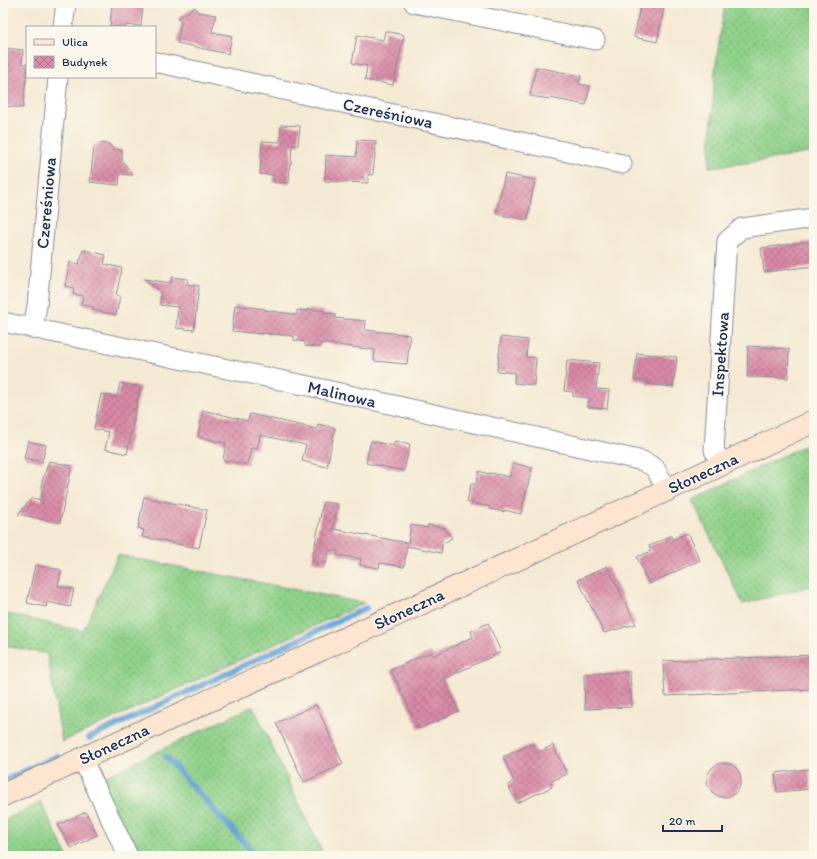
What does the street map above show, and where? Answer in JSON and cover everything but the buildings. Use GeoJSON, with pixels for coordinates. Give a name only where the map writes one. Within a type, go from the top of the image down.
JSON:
{"type":"FeatureCollection","features":[{"type":"Feature","properties":{"kind":"street"},"geometry":{"type":"LineString","coordinates":[[63,26],[66,3]]}},
{"type":"Feature","properties":{"kind":"street"},"geometry":{"type":"LineString","coordinates":[[414,3],[595,40]]}},
{"type":"Feature","properties":{"kind":"street","name":"Czereśniowa"},"geometry":{"type":"LineString","coordinates":[[156,62],[622,164]]}},
{"type":"Feature","properties":{"kind":"street","name":"Czereśniowa"},"geometry":{"type":"LineString","coordinates":[[33,328],[37,306],[58,78]]}},
{"type":"Feature","properties":{"kind":"street","name":"Inspektowa"},"geometry":{"type":"LineString","coordinates":[[722,465],[714,450],[727,241],[742,228],[814,218]]}},
{"type":"Feature","properties":{"kind":"street","name":"Malinowa"},"geometry":{"type":"LineString","coordinates":[[3,322],[309,386],[643,461],[654,468],[667,490]]}},
{"type":"Feature","properties":{"kind":"street","name":"Słoneczna"},"geometry":{"type":"LineString","coordinates":[[3,795],[722,465],[814,421]]}},
{"type":"Feature","properties":{"kind":"street"},"geometry":{"type":"LineString","coordinates":[[82,758],[128,856]]}},
{"type":"Feature","properties":{"kind":"green space"},"geometry":{"type":"Polygon","coordinates":[[[725,3],[814,3],[814,152],[746,163],[709,167],[715,70],[725,3]]]}},
{"type":"Feature","properties":{"kind":"green space"},"geometry":{"type":"Polygon","coordinates":[[[814,441],[814,585],[743,604],[692,500],[814,441]]]}},
{"type":"Feature","properties":{"kind":"green space"},"geometry":{"type":"Polygon","coordinates":[[[118,555],[364,603],[62,742],[47,654],[3,645],[3,613],[83,631],[118,555]]]}},
{"type":"Feature","properties":{"kind":"green space"},"geometry":{"type":"Polygon","coordinates":[[[253,706],[324,856],[262,856],[260,854],[257,856],[136,856],[100,779],[253,706]]]}},
{"type":"Feature","properties":{"kind":"green space"},"geometry":{"type":"Polygon","coordinates":[[[41,802],[67,856],[3,856],[3,821],[41,802]]]}},
{"type":"Feature","properties":{"kind":"waterway"},"geometry":{"type":"LineString","coordinates":[[89,738],[366,608]]}},
{"type":"Feature","properties":{"kind":"waterway"},"geometry":{"type":"LineString","coordinates":[[3,781],[58,756]]}},
{"type":"Feature","properties":{"kind":"waterway"},"geometry":{"type":"LineString","coordinates":[[166,757],[256,856]]}}]}
